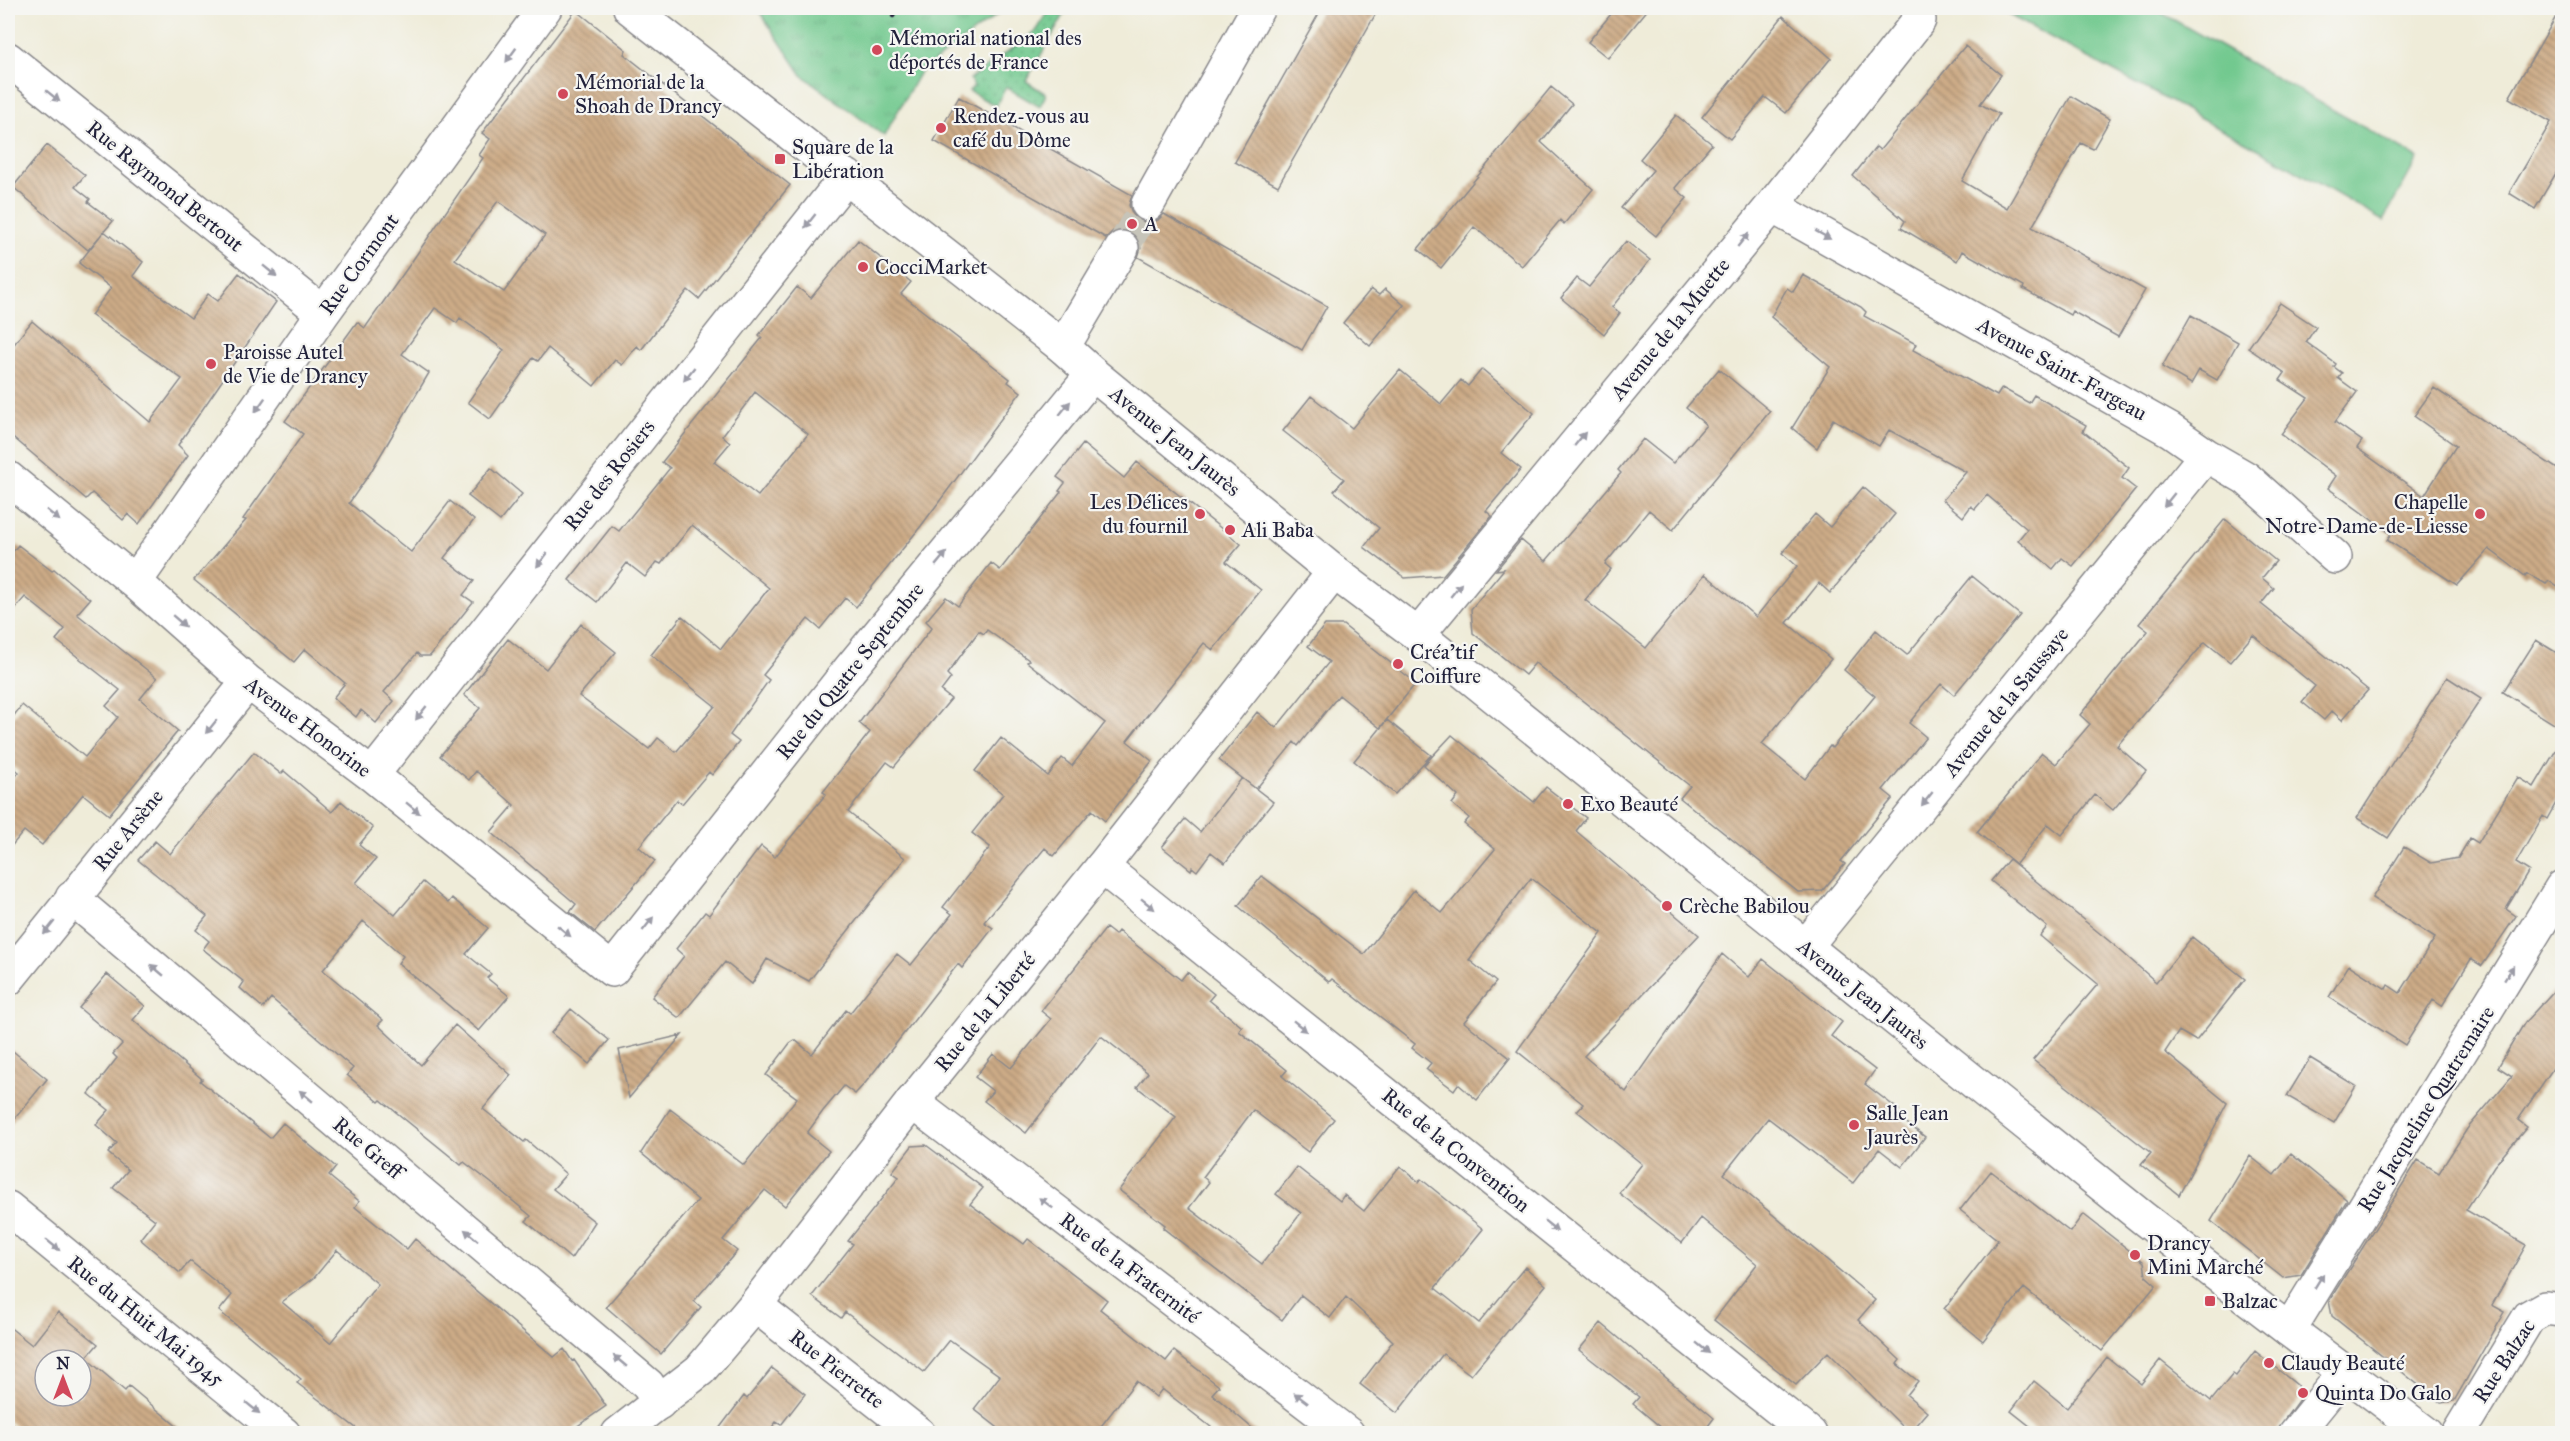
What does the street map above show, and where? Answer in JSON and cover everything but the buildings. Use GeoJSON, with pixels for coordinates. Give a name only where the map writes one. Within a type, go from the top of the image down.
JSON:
{"type":"FeatureCollection","features":[{"type":"Feature","properties":{"kind":"street","name":"Rue Cormont"},"geometry":{"type":"LineString","coordinates":[[135,582],[323,313],[545,8]]}},
{"type":"Feature","properties":{"kind":"street","name":"Avenue Jean Jaurès"},"geometry":{"type":"LineString","coordinates":[[630,8],[1063,347],[1334,572],[1418,635],[1805,947],[2289,1330],[2427,1434]]}},
{"type":"Feature","properties":{"kind":"street"},"geometry":{"type":"LineString","coordinates":[[1148,204],[1258,8]]}},
{"type":"Feature","properties":{"kind":"street","name":"Avenue de la Muette"},"geometry":{"type":"LineString","coordinates":[[1418,635],[1772,206],[1919,20]]}},
{"type":"Feature","properties":{"kind":"street","name":"Rue Raymond Bertout"},"geometry":{"type":"LineString","coordinates":[[8,59],[323,313]]}},
{"type":"Feature","properties":{"kind":"street","name":"Rue des Rosiers"},"geometry":{"type":"LineString","coordinates":[[372,775],[847,176]]}},
{"type":"Feature","properties":{"kind":"street","name":"Avenue Saint-Fargeau"},"geometry":{"type":"LineString","coordinates":[[1772,206],[2170,430],[2206,455],[2246,478],[2335,557]]}},
{"type":"Feature","properties":{"kind":"street"},"geometry":{"type":"LineString","coordinates":[[1063,347],[1122,248]]}},
{"type":"Feature","properties":{"kind":"street","name":"Rue du Quatre Septembre"},"geometry":{"type":"LineString","coordinates":[[612,970],[850,669],[1093,374]]}},
{"type":"Feature","properties":{"kind":"street","name":"Avenue de la Saussaye"},"geometry":{"type":"LineString","coordinates":[[1805,947],[2206,455]]}},
{"type":"Feature","properties":{"kind":"street","name":"Avenue Honorine"},"geometry":{"type":"LineString","coordinates":[[8,478],[135,582],[248,682],[372,775],[612,970]]}},
{"type":"Feature","properties":{"kind":"street","name":"Rue de la Liberté"},"geometry":{"type":"LineString","coordinates":[[618,1434],[700,1370],[755,1305],[912,1102],[1102,867],[1334,572]]}},
{"type":"Feature","properties":{"kind":"street","name":"Rue Arsène"},"geometry":{"type":"LineString","coordinates":[[8,979],[248,682]]}},
{"type":"Feature","properties":{"kind":"street","name":"Rue de la Convention"},"geometry":{"type":"LineString","coordinates":[[1102,867],[1810,1434]]}},
{"type":"Feature","properties":{"kind":"street","name":"Rue Jacqueline Quatremaire"},"geometry":{"type":"LineString","coordinates":[[2289,1330],[2562,887]]}},
{"type":"Feature","properties":{"kind":"street","name":"Rue Greff"},"geometry":{"type":"LineString","coordinates":[[72,898],[648,1385],[659,1403]]}},
{"type":"Feature","properties":{"kind":"street","name":"Rue de la Fraternité"},"geometry":{"type":"LineString","coordinates":[[912,1102],[1348,1434]]}},
{"type":"Feature","properties":{"kind":"street","name":"Rue du Huit Mai 1945"},"geometry":{"type":"LineString","coordinates":[[8,1208],[284,1434]]}},
{"type":"Feature","properties":{"kind":"street","name":"Rue Pierrette"},"geometry":{"type":"LineString","coordinates":[[755,1305],[919,1434]]}},
{"type":"Feature","properties":{"kind":"street","name":"Rue Balzac"},"geometry":{"type":"LineString","coordinates":[[2458,1434],[2529,1317],[2545,1308],[2562,1310]]}},
{"type":"Feature","properties":{"kind":"street"},"geometry":{"type":"LineString","coordinates":[[2295,1434],[2346,1371]]}},
{"type":"Feature","properties":{"kind":"green space"},"geometry":{"type":"Polygon","coordinates":[[[757,8],[1006,8],[920,72],[884,136],[802,75],[757,8]]]}},
{"type":"Feature","properties":{"kind":"green space"},"geometry":{"type":"Polygon","coordinates":[[[1050,8],[1068,8],[1026,81],[1046,94],[1040,107],[1006,87],[996,106],[969,91],[974,86],[970,79],[1037,30],[1050,8]]]}},
{"type":"Feature","properties":{"kind":"green space"},"geometry":{"type":"Polygon","coordinates":[[[1996,8],[2153,8],[2418,158],[2383,221],[2275,158],[1996,8]]]}},
{"type":"Feature","properties":{"kind":"tunnel"},"geometry":{"type":"LineString","coordinates":[[1122,248],[1148,204]]}},
{"type":"Feature","properties":{"kind":"railway"},"geometry":{"type":"LineString","coordinates":[[893,16],[898,8]]}},
{"type":"Feature","properties":{"kind":"place","name":"Mémorial national des déportés de France"},"geometry":{"type":"Point","coordinates":[877,50]}},
{"type":"Feature","properties":{"kind":"place","name":"Mémorial de la Shoah de Drancy"},"geometry":{"type":"Point","coordinates":[563,94]}},
{"type":"Feature","properties":{"kind":"place","name":"Rendez-vous au café du Dôme"},"geometry":{"type":"Point","coordinates":[941,128]}},
{"type":"Feature","properties":{"kind":"place","name":"Square de la Libération"},"geometry":{"type":"Point","coordinates":[780,159]}},
{"type":"Feature","properties":{"kind":"place","name":"A"},"geometry":{"type":"Point","coordinates":[1132,224]}},
{"type":"Feature","properties":{"kind":"place","name":"CocciMarket"},"geometry":{"type":"Point","coordinates":[863,267]}},
{"type":"Feature","properties":{"kind":"place","name":"Paroisse Autel de Vie de Drancy"},"geometry":{"type":"Point","coordinates":[211,364]}},
{"type":"Feature","properties":{"kind":"place","name":"Les Délices du fournil"},"geometry":{"type":"Point","coordinates":[1200,514]}},
{"type":"Feature","properties":{"kind":"place","name":"Chapelle Notre-Dame-de-Liesse"},"geometry":{"type":"Point","coordinates":[2480,514]}},
{"type":"Feature","properties":{"kind":"place","name":"Ali Baba"},"geometry":{"type":"Point","coordinates":[1230,530]}},
{"type":"Feature","properties":{"kind":"place","name":"Créa'tif Coiffure"},"geometry":{"type":"Point","coordinates":[1398,664]}},
{"type":"Feature","properties":{"kind":"place","name":"Exo Beauté"},"geometry":{"type":"Point","coordinates":[1568,804]}},
{"type":"Feature","properties":{"kind":"place","name":"Crèche Babilou"},"geometry":{"type":"Point","coordinates":[1667,906]}},
{"type":"Feature","properties":{"kind":"place","name":"Salle Jean Jaurès"},"geometry":{"type":"Point","coordinates":[1854,1125]}},
{"type":"Feature","properties":{"kind":"place","name":"Drancy Mini Marché"},"geometry":{"type":"Point","coordinates":[2135,1255]}},
{"type":"Feature","properties":{"kind":"place","name":"Balzac"},"geometry":{"type":"Point","coordinates":[2210,1301]}},
{"type":"Feature","properties":{"kind":"place","name":"Claudy Beauté"},"geometry":{"type":"Point","coordinates":[2269,1363]}},
{"type":"Feature","properties":{"kind":"place","name":"Quinta Do Galo"},"geometry":{"type":"Point","coordinates":[2303,1393]}}]}
